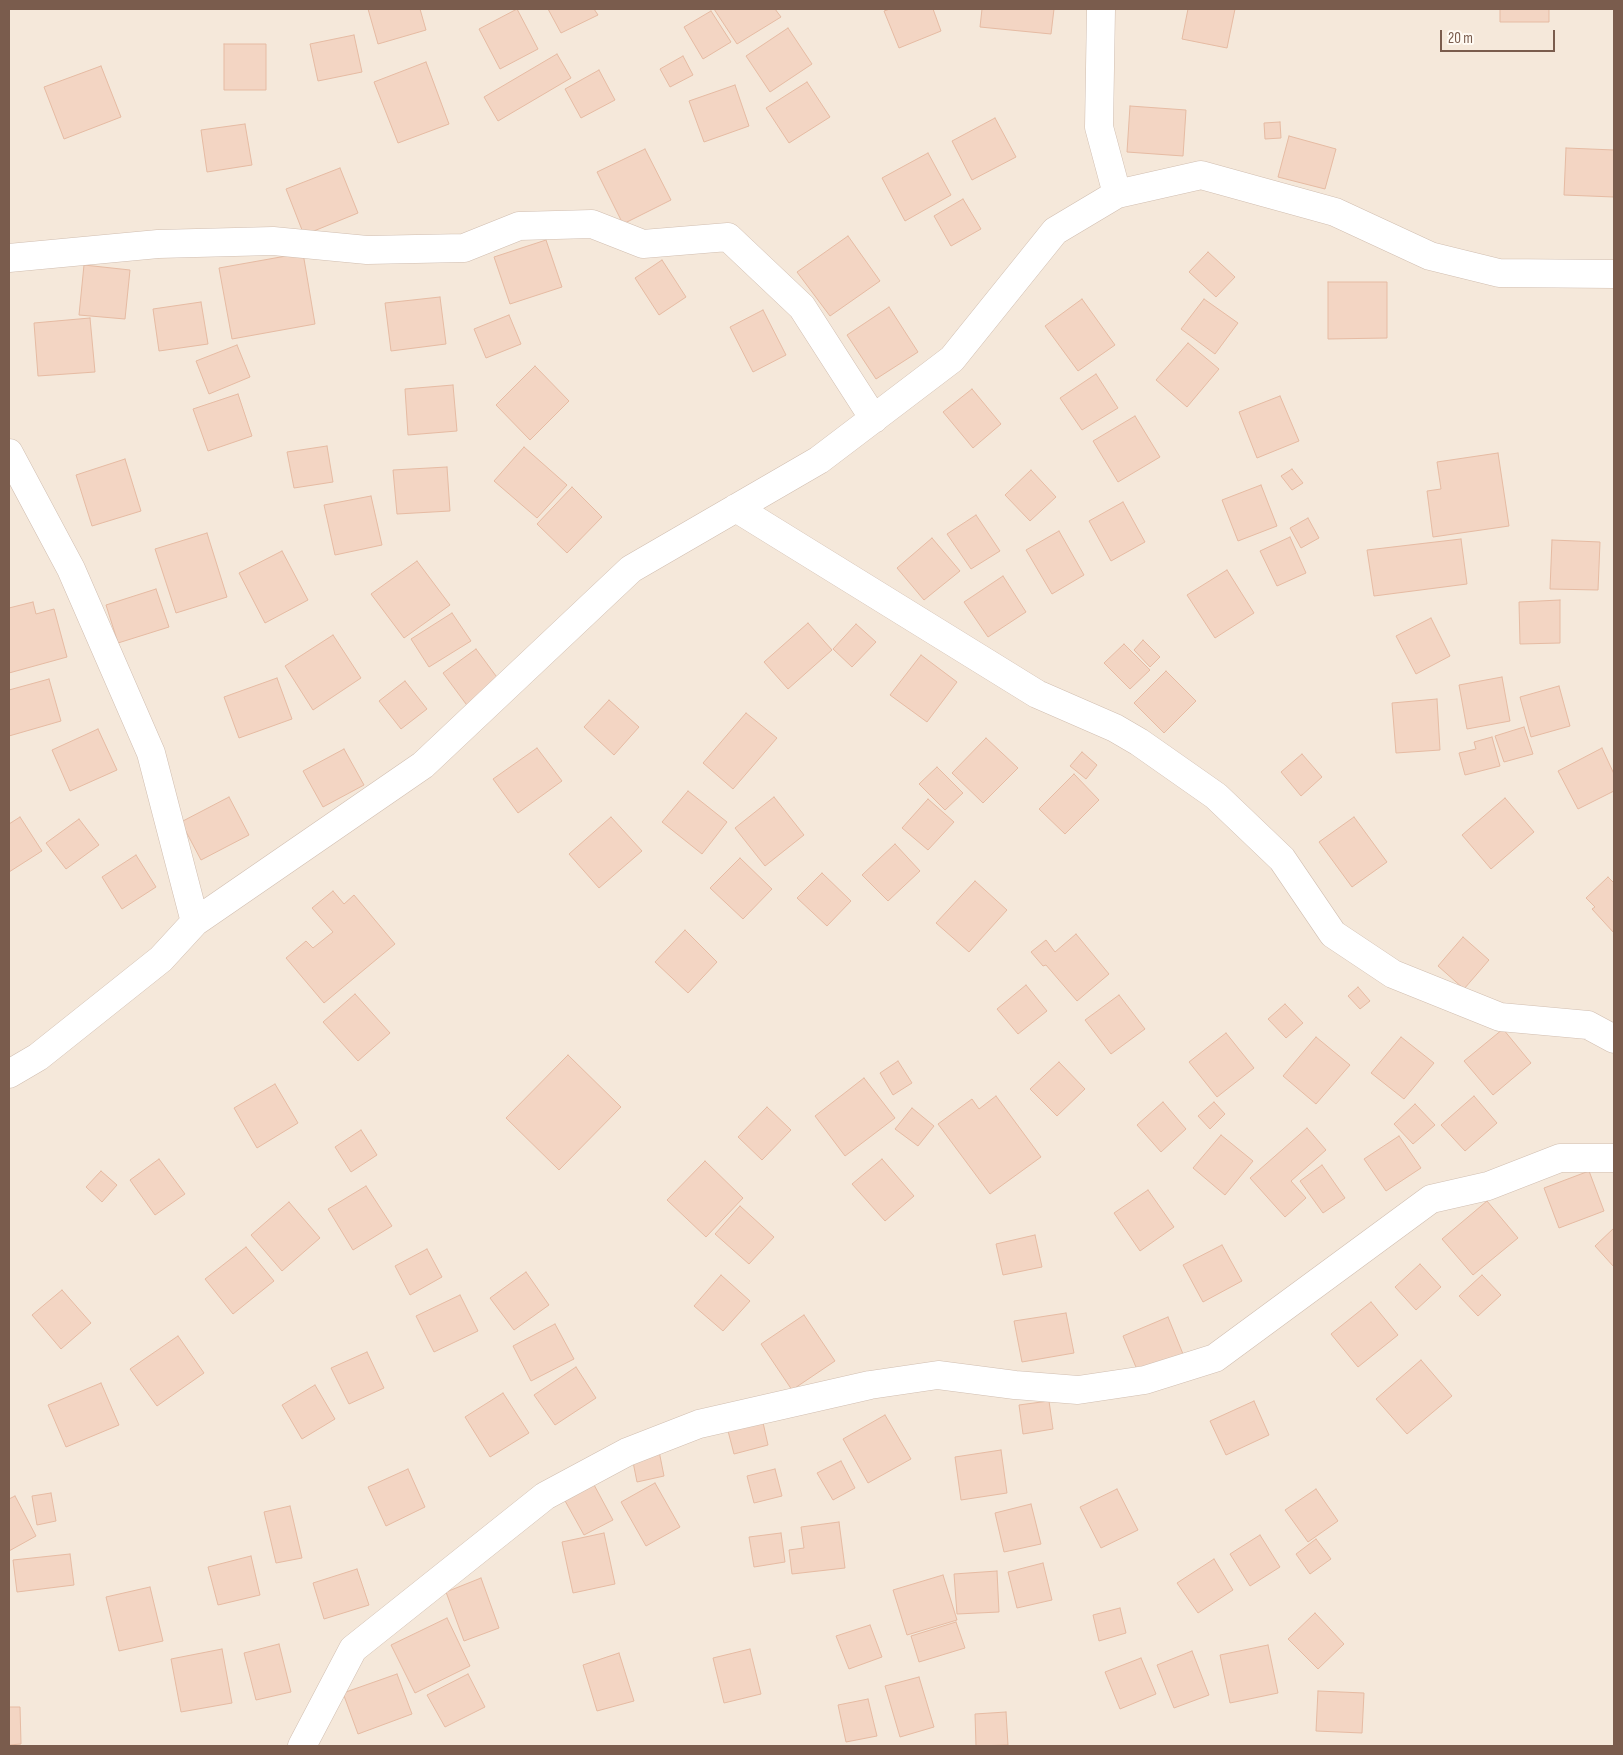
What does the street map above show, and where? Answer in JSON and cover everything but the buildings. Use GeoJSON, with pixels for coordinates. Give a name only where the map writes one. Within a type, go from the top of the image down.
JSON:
{"type":"FeatureCollection","features":[{"type":"Feature","properties":{"kind":"street"},"geometry":{"type":"LineString","coordinates":[[1101,9],[1099,127],[1118,194]]}},
{"type":"Feature","properties":{"kind":"street"},"geometry":{"type":"LineString","coordinates":[[9,1074],[38,1057],[161,959],[195,922],[423,765],[631,569],[820,460],[952,359],[1055,231],[1118,194],[1200,175],[1335,212],[1430,256],[1499,273],[1614,274]]}},
{"type":"Feature","properties":{"kind":"street"},"geometry":{"type":"LineString","coordinates":[[9,258],[167,243],[273,241],[367,250],[464,248],[519,226],[592,224],[643,244],[728,237],[802,307],[874,419]]}},
{"type":"Feature","properties":{"kind":"street"},"geometry":{"type":"LineString","coordinates":[[9,453],[71,569],[151,753],[195,922]]}},
{"type":"Feature","properties":{"kind":"street"},"geometry":{"type":"LineString","coordinates":[[736,508],[1037,694],[1114,728],[1139,742],[1216,796],[1282,859],[1333,934],[1393,974],[1500,1017],[1588,1025],[1614,1039]]}},
{"type":"Feature","properties":{"kind":"street"},"geometry":{"type":"LineString","coordinates":[[302,1746],[353,1650],[545,1496],[627,1452],[700,1424],[870,1384],[938,1375],[1015,1385],[1078,1390],[1145,1380],[1215,1358],[1431,1199],[1488,1186],[1560,1158],[1614,1158]]}},
{"type":"Feature","properties":{"kind":"shaded area"},"geometry":{"type":"Polygon","coordinates":[[[9,9],[1614,9],[1614,1746],[9,1746],[9,9]]]}}]}
